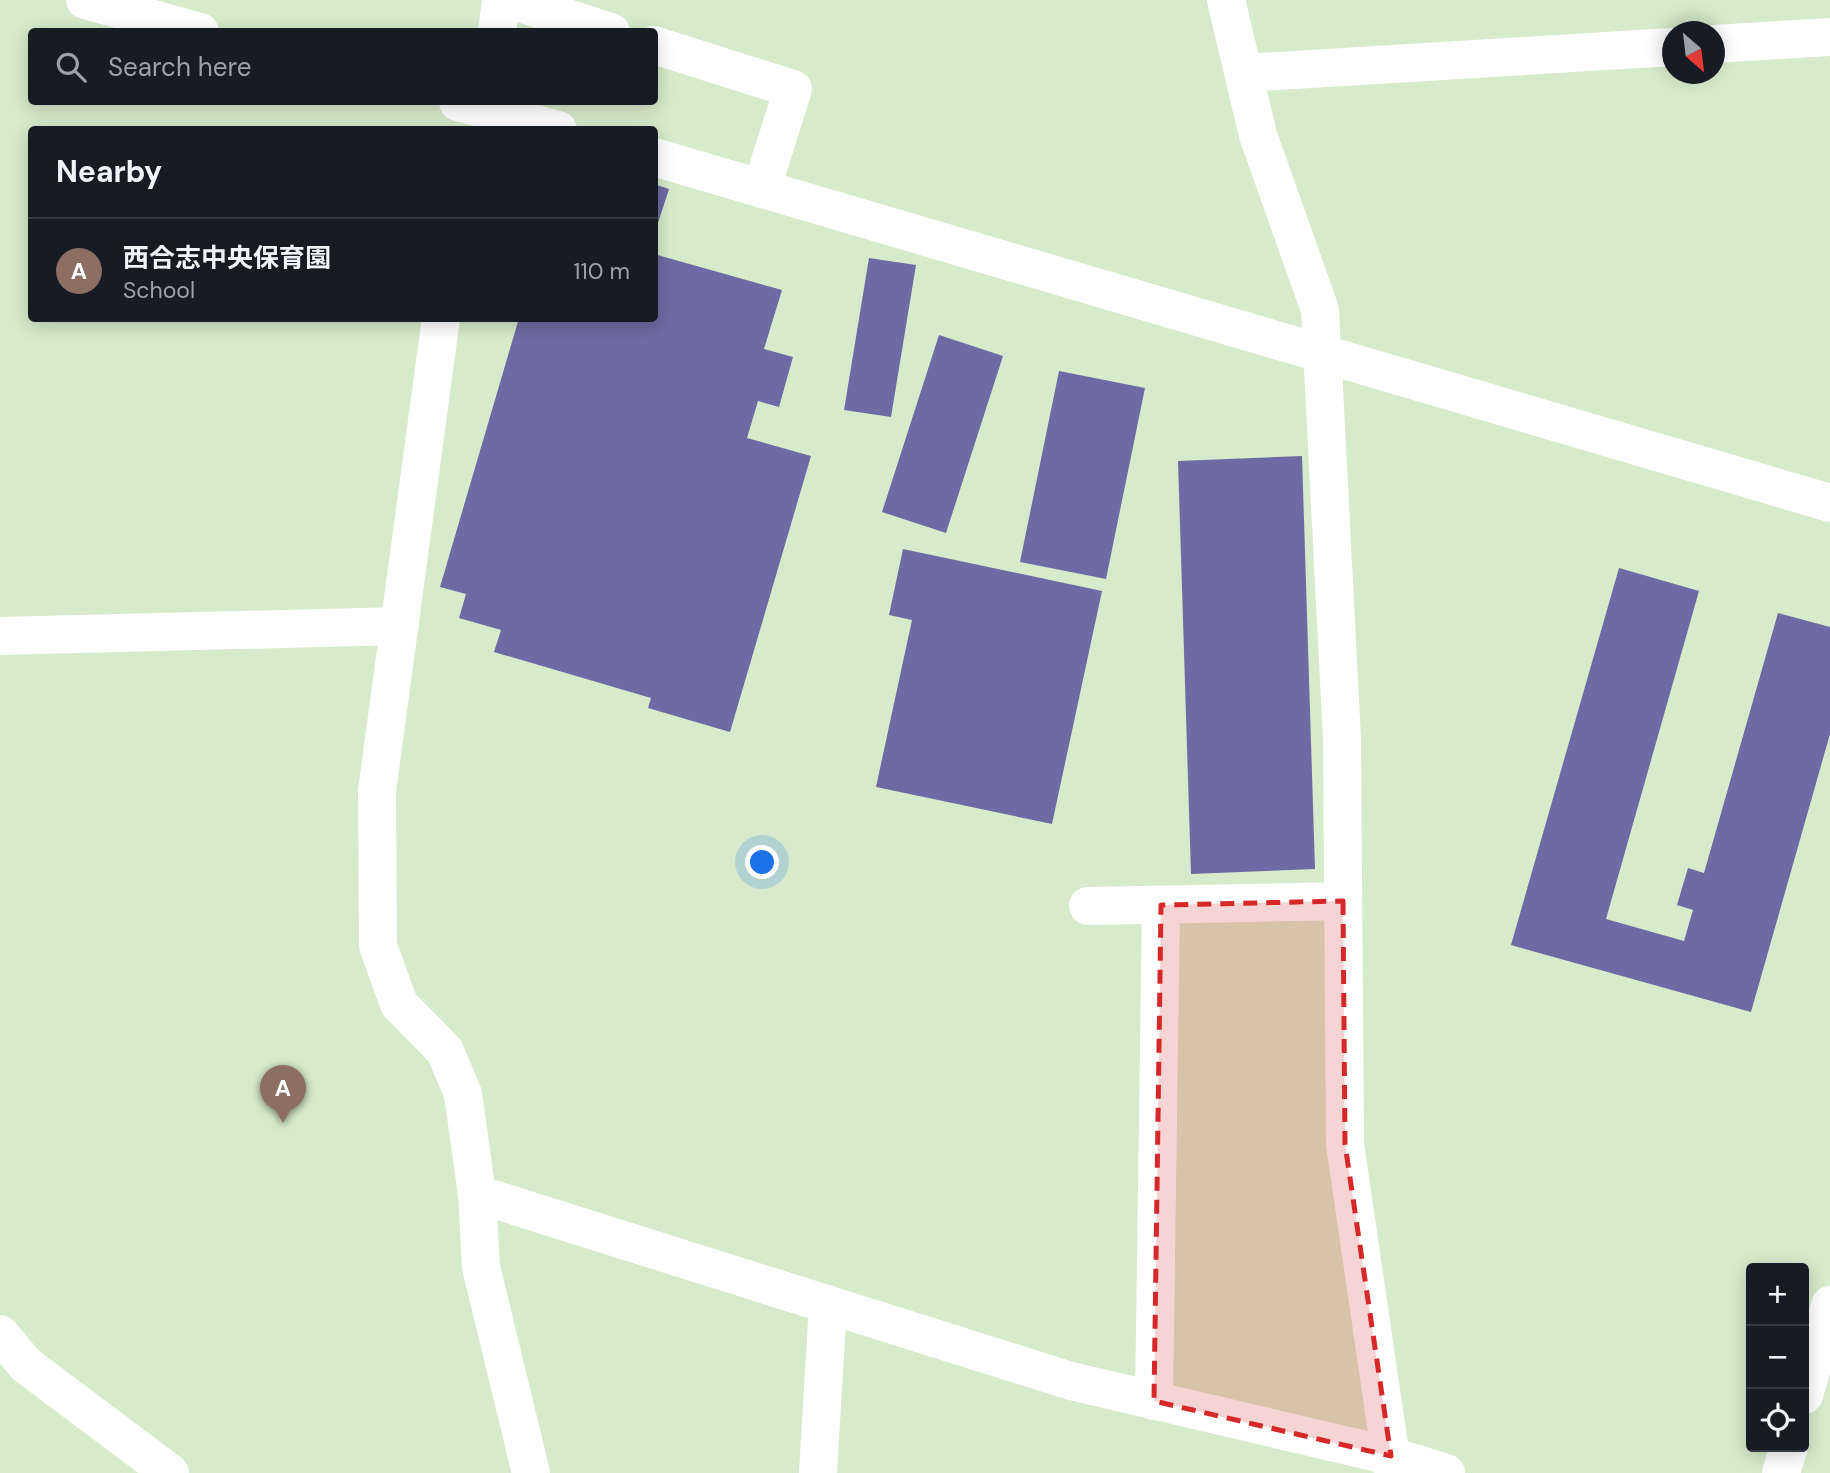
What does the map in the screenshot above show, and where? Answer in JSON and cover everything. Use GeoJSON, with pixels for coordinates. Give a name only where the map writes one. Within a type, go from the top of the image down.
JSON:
{"type":"FeatureCollection","features":[{"type":"Feature","properties":{"kind":"street"},"geometry":{"type":"LineString","coordinates":[[85,0],[186,28]]}},
{"type":"Feature","properties":{"kind":"street"},"geometry":{"type":"LineString","coordinates":[[497,28],[500,0]]}},
{"type":"Feature","properties":{"kind":"street"},"geometry":{"type":"LineString","coordinates":[[510,0],[598,28]]}},
{"type":"Feature","properties":{"kind":"street"},"geometry":{"type":"LineString","coordinates":[[1226,0],[1258,135],[1320,310],[1342,739],[1345,1144],[1392,1465]]}},
{"type":"Feature","properties":{"kind":"street"},"geometry":{"type":"LineString","coordinates":[[1725,43],[1830,37]]}},
{"type":"Feature","properties":{"kind":"street"},"geometry":{"type":"LineString","coordinates":[[658,46],[793,89],[762,187]]}},
{"type":"Feature","properties":{"kind":"street"},"geometry":{"type":"LineString","coordinates":[[1244,73],[1662,48]]}},
{"type":"Feature","properties":{"kind":"street"},"geometry":{"type":"LineString","coordinates":[[471,110],[541,126]]}},
{"type":"Feature","properties":{"kind":"street"},"geometry":{"type":"LineString","coordinates":[[658,158],[1830,503]]}},
{"type":"Feature","properties":{"kind":"street"},"geometry":{"type":"LineString","coordinates":[[440,322],[377,791],[378,946],[400,1004],[445,1051],[463,1094],[477,1194],[481,1267],[531,1473]]}},
{"type":"Feature","properties":{"kind":"street"},"geometry":{"type":"LineString","coordinates":[[0,636],[400,626]]}},
{"type":"Feature","properties":{"kind":"street"},"geometry":{"type":"LineString","coordinates":[[1088,906],[1343,901]]}},
{"type":"Feature","properties":{"kind":"street"},"geometry":{"type":"LineString","coordinates":[[1154,1401],[1161,905]]}},
{"type":"Feature","properties":{"kind":"street"},"geometry":{"type":"LineString","coordinates":[[477,1194],[1071,1381],[1392,1465],[1446,1473]]}},
{"type":"Feature","properties":{"kind":"street"},"geometry":{"type":"LineString","coordinates":[[818,1473],[828,1304]]}},
{"type":"Feature","properties":{"kind":"street"},"geometry":{"type":"LineString","coordinates":[[1806,1389],[1830,1305]]}},
{"type":"Feature","properties":{"kind":"street"},"geometry":{"type":"LineString","coordinates":[[0,1334],[26,1365],[170,1473]]}},
{"type":"Feature","properties":{"kind":"street"},"geometry":{"type":"LineString","coordinates":[[1781,1473],[1787,1452]]}},
{"type":"Feature","properties":{"kind":"highlighted area"},"geometry":{"type":"Polygon","coordinates":[[[1343,901],[1345,1144],[1391,1456],[1154,1401],[1161,905],[1343,901]]]}},
{"type":"Feature","properties":{"kind":"building"},"geometry":{"type":"Polygon","coordinates":[[[658,185],[669,189],[658,223],[658,185]]]}},
{"type":"Feature","properties":{"kind":"building"},"geometry":{"type":"Polygon","coordinates":[[[658,255],[782,290],[764,349],[793,357],[779,407],[758,401],[747,438],[811,456],[730,732],[648,708],[651,698],[494,652],[501,630],[459,618],[466,594],[440,587],[518,322],[658,322],[658,255]]]}},
{"type":"Feature","properties":{"kind":"building"},"geometry":{"type":"Polygon","coordinates":[[[869,258],[916,265],[891,417],[844,410],[869,258]]]}},
{"type":"Feature","properties":{"kind":"building"},"geometry":{"type":"Polygon","coordinates":[[[939,335],[1003,356],[946,533],[882,512],[939,335]]]}},
{"type":"Feature","properties":{"kind":"building"},"geometry":{"type":"Polygon","coordinates":[[[1059,371],[1145,388],[1106,579],[1020,562],[1059,371]]]}},
{"type":"Feature","properties":{"kind":"building"},"geometry":{"type":"Polygon","coordinates":[[[1302,456],[1315,869],[1191,874],[1178,461],[1302,456]]]}},
{"type":"Feature","properties":{"kind":"building"},"geometry":{"type":"Polygon","coordinates":[[[903,549],[1102,591],[1052,824],[876,787],[912,620],[889,615],[903,549]]]}},
{"type":"Feature","properties":{"kind":"building"},"geometry":{"type":"Polygon","coordinates":[[[1619,568],[1699,591],[1606,919],[1684,941],[1693,910],[1677,905],[1688,868],[1704,873],[1778,613],[1830,627],[1830,734],[1751,1012],[1511,945],[1619,568]]]}},
{"type":"Feature","properties":{"kind":"place","name":"西合志中央保育園"},"geometry":{"type":"Point","coordinates":[283,1123]}}]}
